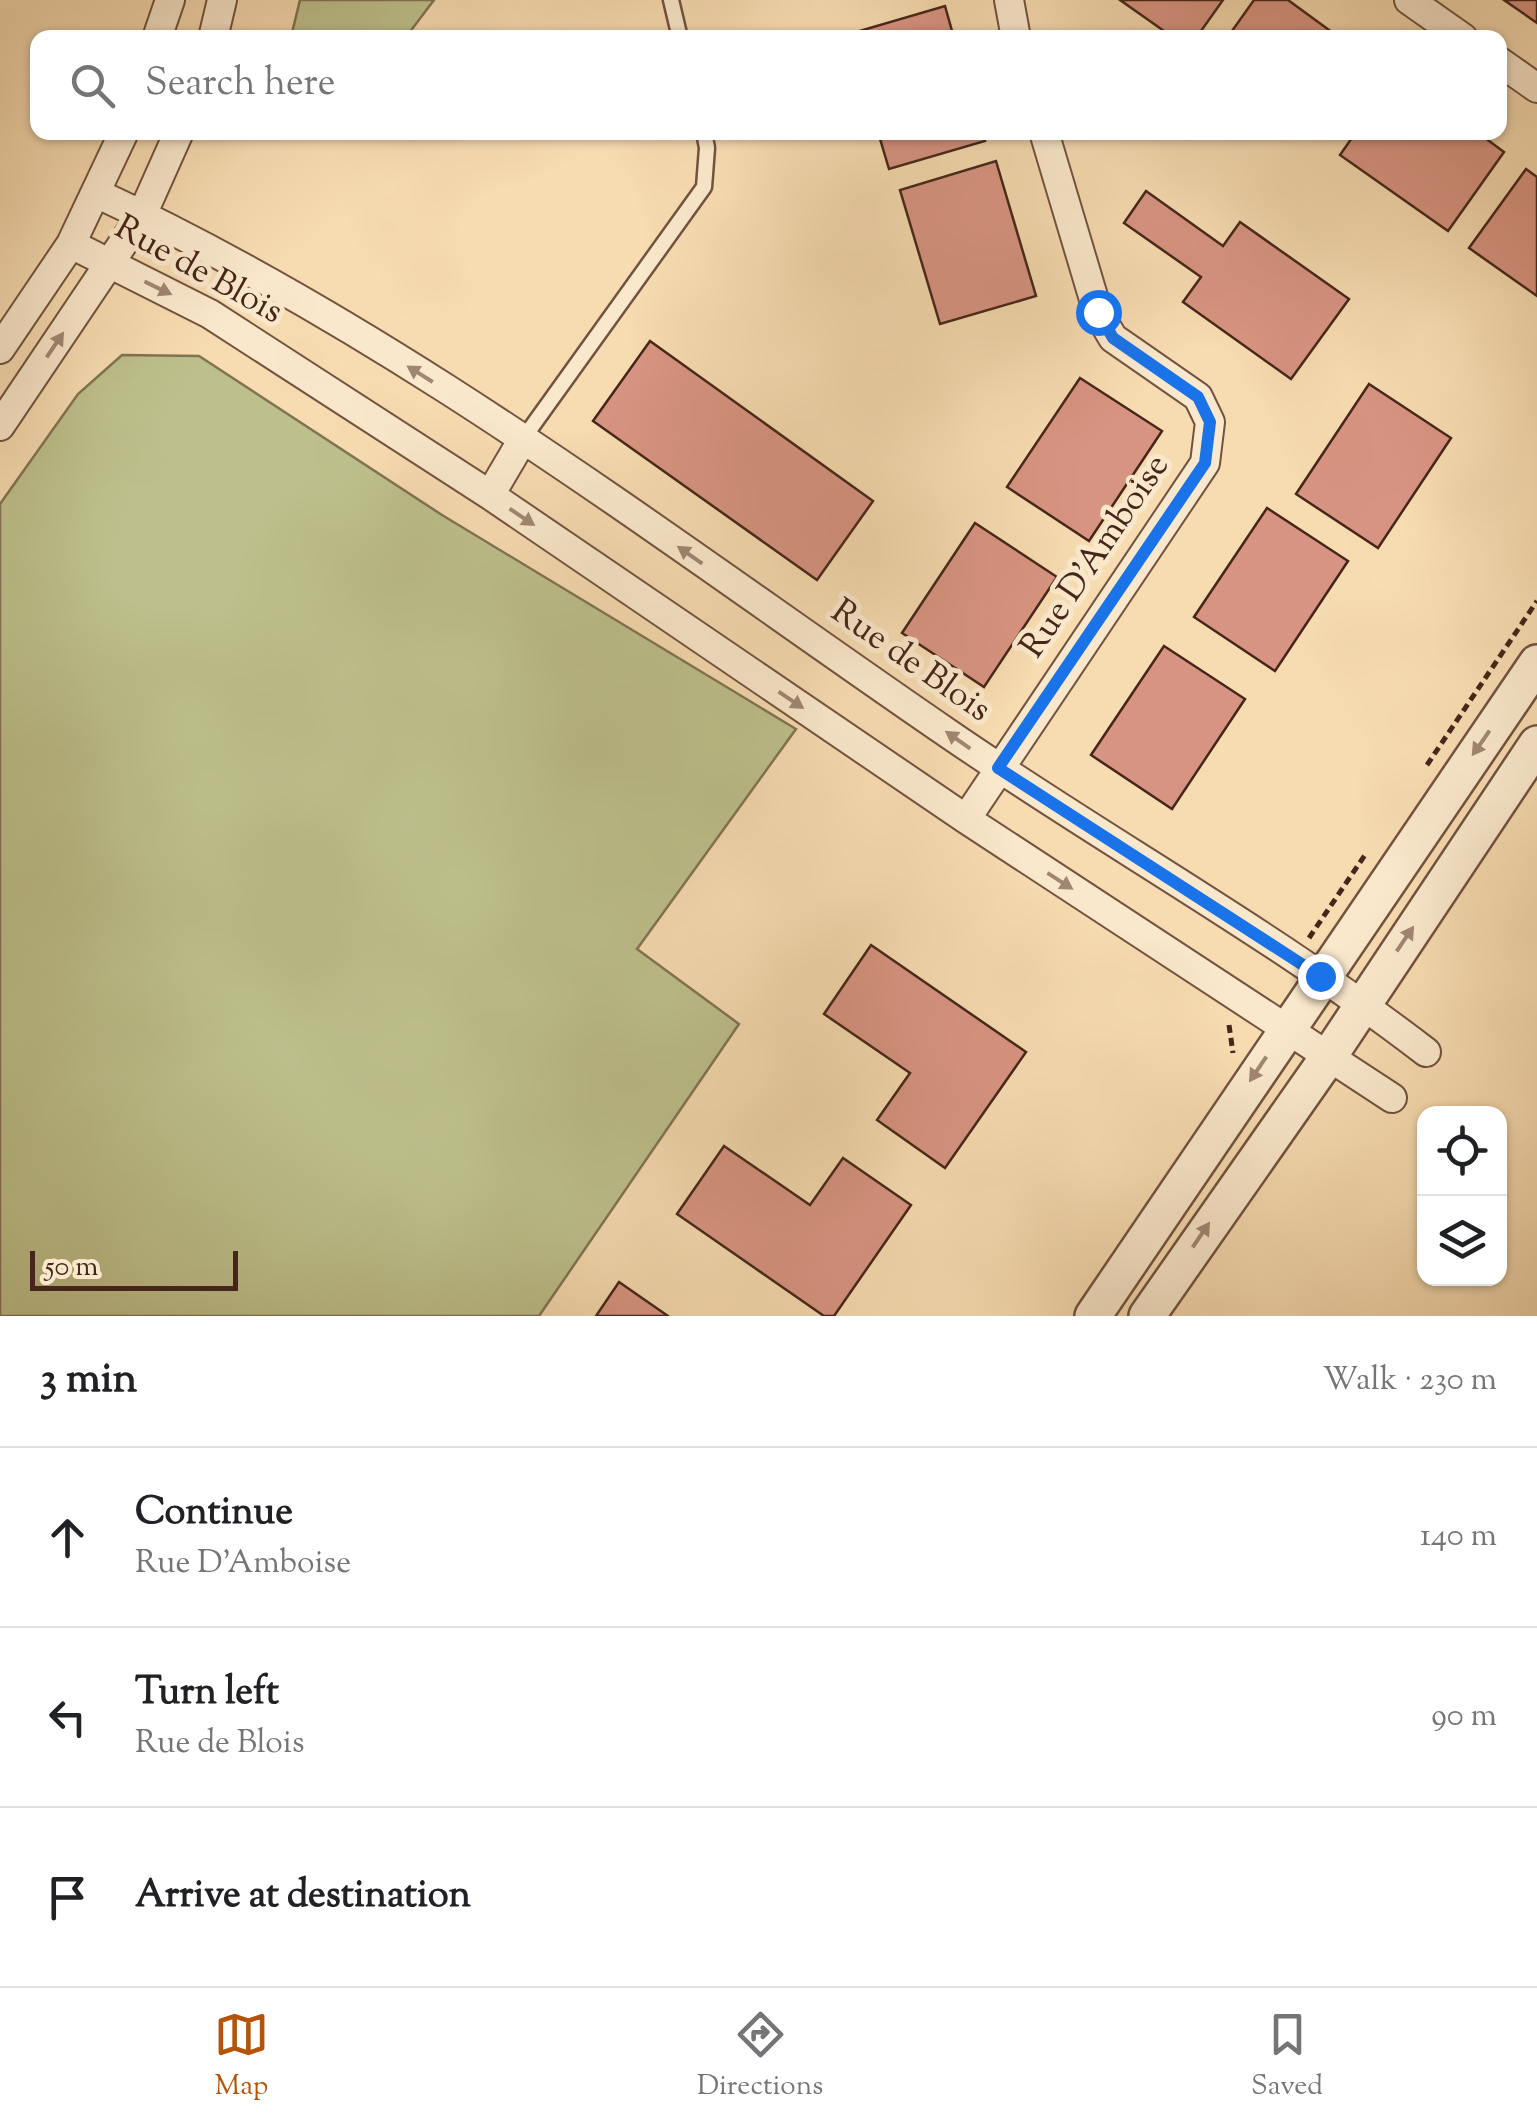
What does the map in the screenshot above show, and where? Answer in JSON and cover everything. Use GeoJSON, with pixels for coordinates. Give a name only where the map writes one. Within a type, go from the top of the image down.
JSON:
{"type":"FeatureCollection","features":[{"type":"Feature","properties":{"kind":"street"},"geometry":{"type":"LineString","coordinates":[[161,30],[170,0]]}},
{"type":"Feature","properties":{"kind":"street"},"geometry":{"type":"LineString","coordinates":[[215,30],[222,0]]}},
{"type":"Feature","properties":{"kind":"street"},"geometry":{"type":"LineString","coordinates":[[1009,0],[1015,30]]}},
{"type":"Feature","properties":{"kind":"street"},"geometry":{"type":"LineString","coordinates":[[1408,0],[1452,30]]}},
{"type":"Feature","properties":{"kind":"street"},"geometry":{"type":"LineString","coordinates":[[1507,67],[1537,88]]}},
{"type":"Feature","properties":{"kind":"street"},"geometry":{"type":"LineString","coordinates":[[0,349],[72,244],[121,140]]}},
{"type":"Feature","properties":{"kind":"street"},"geometry":{"type":"LineString","coordinates":[[0,426],[142,215],[175,140]]}},
{"type":"Feature","properties":{"kind":"street","name":"Rue D'Amboise"},"geometry":{"type":"LineString","coordinates":[[966,819],[1205,463],[1210,422],[1198,397],[1113,338],[1098,312],[1046,140]]}},
{"type":"Feature","properties":{"kind":"street","name":"Rue de Blois"},"geometry":{"type":"LineString","coordinates":[[98,194],[300,298],[523,439],[998,768],[1362,1002],[1426,1052]]}},
{"type":"Feature","properties":{"kind":"street","name":"Rue de Blois"},"geometry":{"type":"LineString","coordinates":[[72,244],[210,314],[490,495],[966,819],[1392,1098]]}},
{"type":"Feature","properties":{"kind":"street"},"geometry":{"type":"LineString","coordinates":[[490,495],[523,439]]}},
{"type":"Feature","properties":{"kind":"street"},"geometry":{"type":"LineString","coordinates":[[1093,1316],[1320,976],[1537,663]]}},
{"type":"Feature","properties":{"kind":"street"},"geometry":{"type":"LineString","coordinates":[[1146,1316],[1329,1056],[1537,744]]}},
{"type":"Feature","properties":{"kind":"lane"},"geometry":{"type":"LineString","coordinates":[[671,0],[678,30]]}},
{"type":"Feature","properties":{"kind":"lane"},"geometry":{"type":"LineString","coordinates":[[523,439],[704,186],[706,140]]}},
{"type":"Feature","properties":{"kind":"path"},"geometry":{"type":"LineString","coordinates":[[1421,774],[1537,601]]}},
{"type":"Feature","properties":{"kind":"path"},"geometry":{"type":"LineString","coordinates":[[1315,928],[1368,851]]}},
{"type":"Feature","properties":{"kind":"green space"},"geometry":{"type":"Polygon","coordinates":[[[300,0],[434,0],[411,30],[293,30],[300,0]]]}},
{"type":"Feature","properties":{"kind":"green space"},"geometry":{"type":"Polygon","coordinates":[[[122,355],[199,356],[442,515],[796,729],[637,949],[739,1024],[539,1316],[0,1316],[0,504],[78,394],[122,355]]]}},
{"type":"Feature","properties":{"kind":"building"},"geometry":{"type":"Polygon","coordinates":[[[1120,0],[1223,0],[1202,30],[1163,30],[1120,0]]]}},
{"type":"Feature","properties":{"kind":"building"},"geometry":{"type":"Polygon","coordinates":[[[1254,0],[1288,0],[1329,30],[1233,30],[1254,0]]]}},
{"type":"Feature","properties":{"kind":"building"},"geometry":{"type":"Polygon","coordinates":[[[1504,0],[1537,0],[1537,23],[1504,0]]]}},
{"type":"Feature","properties":{"kind":"building"},"geometry":{"type":"Polygon","coordinates":[[[945,6],[952,30],[863,30],[945,6]]]}},
{"type":"Feature","properties":{"kind":"building"},"geometry":{"type":"Polygon","coordinates":[[[880,140],[985,141],[889,169],[880,140]]]}},
{"type":"Feature","properties":{"kind":"building"},"geometry":{"type":"Polygon","coordinates":[[[1350,140],[1488,140],[1504,152],[1448,231],[1340,155],[1350,140]]]}},
{"type":"Feature","properties":{"kind":"building"},"geometry":{"type":"Polygon","coordinates":[[[996,161],[1036,296],[940,324],[900,190],[996,161]]]}},
{"type":"Feature","properties":{"kind":"building"},"geometry":{"type":"Polygon","coordinates":[[[1526,169],[1537,177],[1537,296],[1469,248],[1526,169]]]}},
{"type":"Feature","properties":{"kind":"building"},"geometry":{"type":"Polygon","coordinates":[[[1146,191],[1223,246],[1240,222],[1349,299],[1291,379],[1183,302],[1201,277],[1124,223],[1146,191]]]}},
{"type":"Feature","properties":{"kind":"building"},"geometry":{"type":"Polygon","coordinates":[[[650,341],[873,501],[817,580],[593,421],[650,341]]]}},
{"type":"Feature","properties":{"kind":"building"},"geometry":{"type":"Polygon","coordinates":[[[1080,378],[1162,431],[1089,541],[1007,487],[1080,378]]]}},
{"type":"Feature","properties":{"kind":"building"},"geometry":{"type":"Polygon","coordinates":[[[1369,384],[1451,438],[1378,548],[1296,494],[1369,384]]]}},
{"type":"Feature","properties":{"kind":"building"},"geometry":{"type":"Polygon","coordinates":[[[1267,508],[1348,561],[1275,671],[1194,617],[1267,508]]]}},
{"type":"Feature","properties":{"kind":"building"},"geometry":{"type":"Polygon","coordinates":[[[975,523],[1057,577],[984,687],[902,633],[975,523]]]}},
{"type":"Feature","properties":{"kind":"building"},"geometry":{"type":"Polygon","coordinates":[[[1164,646],[1245,699],[1172,809],[1091,755],[1164,646]]]}},
{"type":"Feature","properties":{"kind":"building"},"geometry":{"type":"Polygon","coordinates":[[[871,945],[1026,1052],[945,1168],[877,1120],[910,1073],[824,1014],[871,945]]]}},
{"type":"Feature","properties":{"kind":"building"},"geometry":{"type":"Polygon","coordinates":[[[724,1146],[810,1205],[843,1158],[911,1205],[834,1316],[824,1316],[677,1214],[724,1146]]]}},
{"type":"Feature","properties":{"kind":"building"},"geometry":{"type":"Polygon","coordinates":[[[619,1282],[668,1316],[596,1316],[619,1282]]]}},
{"type":"Feature","properties":{"kind":"route"},"geometry":{"type":"LineString","coordinates":[[1098,312],[1113,338],[1198,397],[1210,422],[1205,463],[998,768],[1320,976]]}}]}
